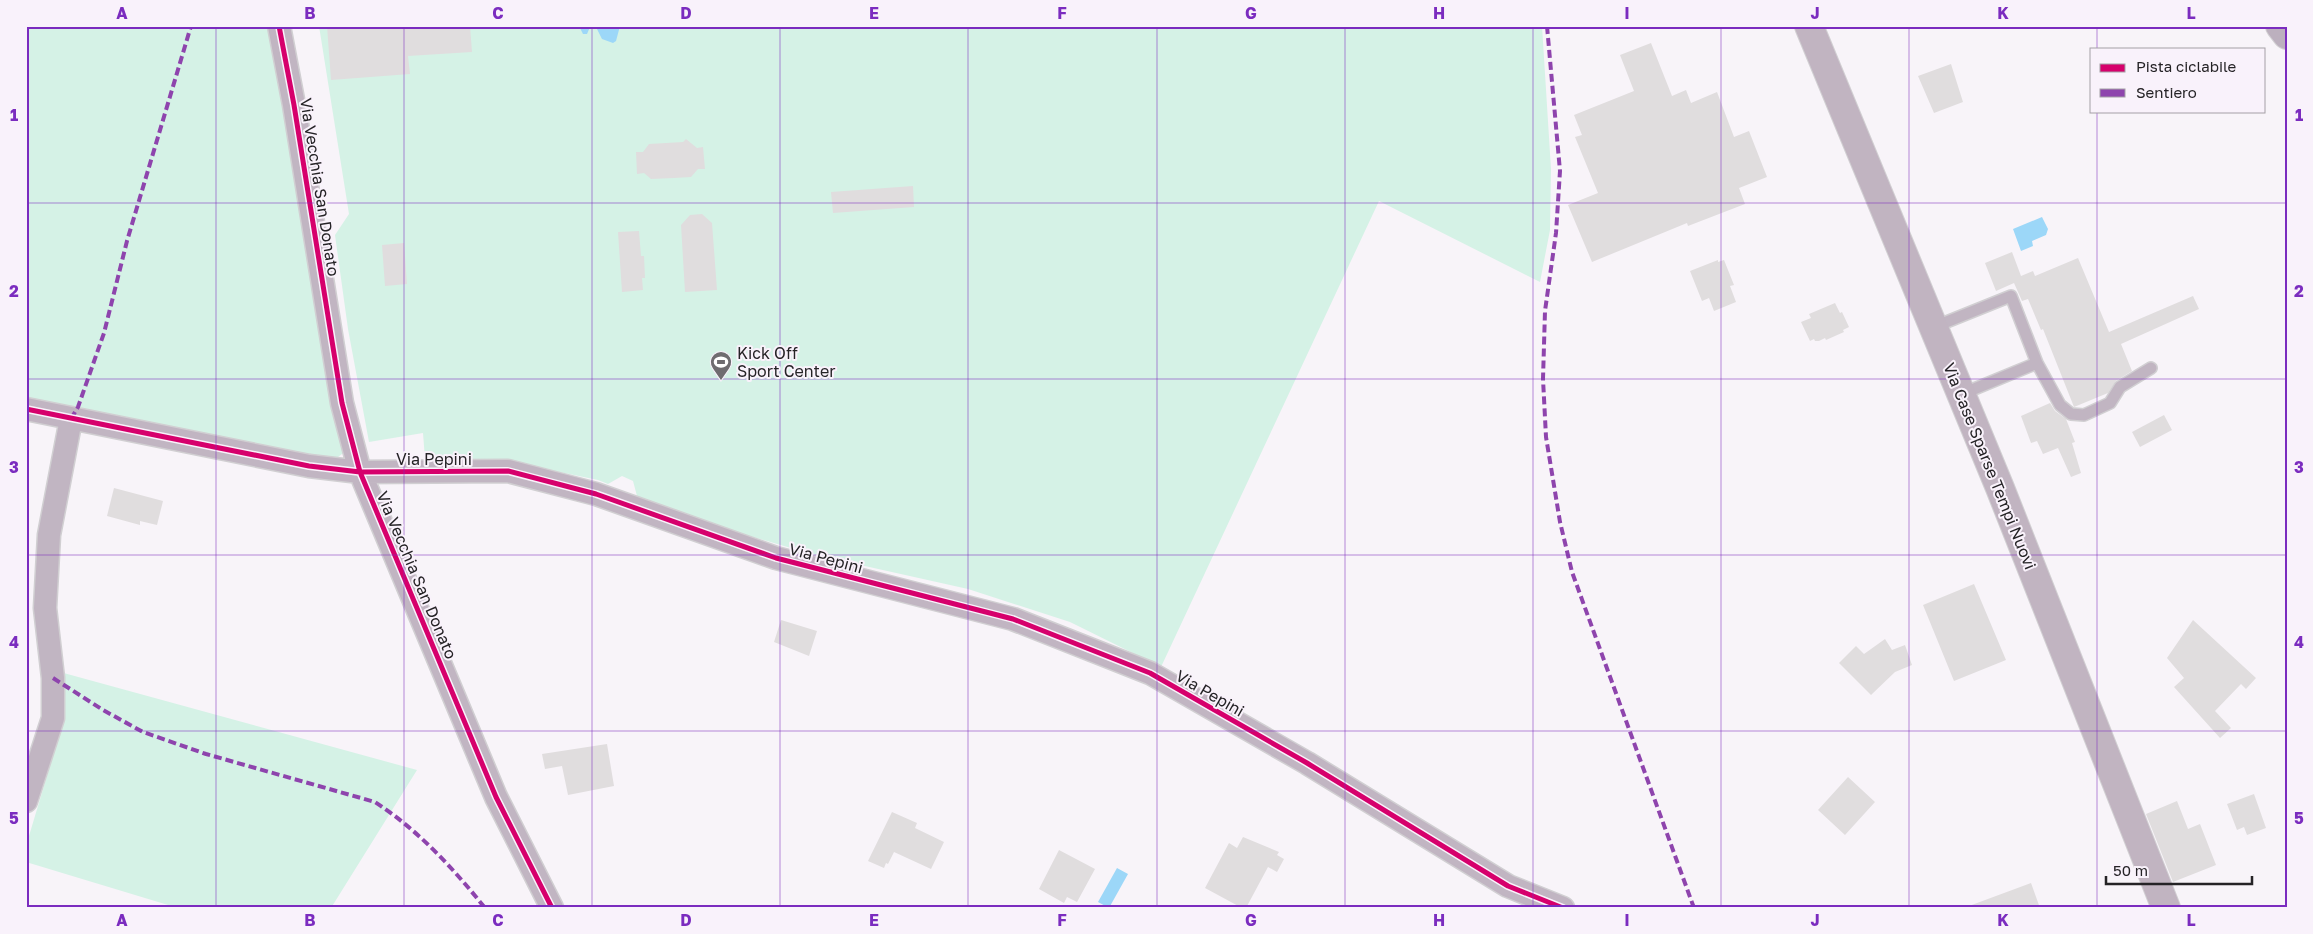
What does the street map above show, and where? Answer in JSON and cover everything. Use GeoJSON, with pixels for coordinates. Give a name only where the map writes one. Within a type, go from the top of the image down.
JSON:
{"type":"FeatureCollection","features":[{"type":"Feature","properties":{"kind":"highway"},"geometry":{"type":"LineString","coordinates":[[2280,26],[2287,35]]}},
{"type":"Feature","properties":{"kind":"street","name":"Via Vecchia San Donato"},"geometry":{"type":"LineString","coordinates":[[279,26],[294,105],[342,403],[360,472],[496,797],[552,908]]}},
{"type":"Feature","properties":{"kind":"street","name":"Via Case Sparse Tempi Nuovi"},"geometry":{"type":"LineString","coordinates":[[1809,26],[1962,394],[2166,908]]}},
{"type":"Feature","properties":{"kind":"street","name":"Via Pepini"},"geometry":{"type":"LineString","coordinates":[[26,409],[310,466],[360,472],[508,472],[596,494],[776,558],[1013,619],[1150,673],[1306,763],[1508,886],[1562,908]]}},
{"type":"Feature","properties":{"kind":"street"},"geometry":{"type":"LineString","coordinates":[[26,800],[54,718],[53,678],[45,608],[49,535],[71,419]]}},
{"type":"Feature","properties":{"kind":"lane"},"geometry":{"type":"LineString","coordinates":[[1934,327],[2011,296],[2037,363],[2060,405],[2071,414],[2084,415],[2110,403],[2120,387],[2151,368]]}},
{"type":"Feature","properties":{"kind":"lane"},"geometry":{"type":"LineString","coordinates":[[1962,394],[2037,363]]}},
{"type":"Feature","properties":{"kind":"green space"},"geometry":{"type":"Polygon","coordinates":[[[26,26],[272,26],[346,451],[334,460],[26,400],[26,26]]]}},
{"type":"Feature","properties":{"kind":"green space","name":"Kick Off Sport Center"},"geometry":{"type":"Polygon","coordinates":[[[319,26],[1542,26],[1551,169],[1550,230],[1540,282],[1379,201],[1161,667],[1070,622],[968,589],[811,554],[682,516],[637,496],[633,481],[622,476],[608,484],[598,480],[545,469],[483,459],[425,459],[423,433],[369,442],[348,329],[335,235],[349,214],[319,26]]]}},
{"type":"Feature","properties":{"kind":"green space"},"geometry":{"type":"Polygon","coordinates":[[[60,672],[417,770],[331,908],[178,908],[26,862],[26,846],[64,719],[60,672]]]}},
{"type":"Feature","properties":{"kind":"water"},"geometry":{"type":"Polygon","coordinates":[[[579,26],[620,26],[616,41],[613,43],[602,39],[596,27],[590,27],[587,34],[583,34],[579,26]]]}},
{"type":"Feature","properties":{"kind":"water"},"geometry":{"type":"Polygon","coordinates":[[[2042,217],[2048,229],[2046,235],[2032,241],[2033,246],[2021,251],[2013,229],[2042,217]]]}},
{"type":"Feature","properties":{"kind":"water"},"geometry":{"type":"Polygon","coordinates":[[[1117,868],[1128,874],[1109,908],[1098,902],[1117,868]]]}},
{"type":"Feature","properties":{"kind":"building"},"geometry":{"type":"Polygon","coordinates":[[[327,26],[470,26],[472,52],[408,56],[410,74],[331,80],[327,26]]]}},
{"type":"Feature","properties":{"kind":"building"},"geometry":{"type":"Polygon","coordinates":[[[1651,43],[1672,96],[1686,90],[1691,103],[1717,92],[1734,137],[1749,131],[1767,177],[1739,188],[1745,204],[1688,226],[1687,223],[1592,262],[1568,205],[1598,193],[1575,137],[1582,135],[1574,115],[1634,91],[1620,55],[1651,43]]]}},
{"type":"Feature","properties":{"kind":"building"},"geometry":{"type":"Polygon","coordinates":[[[1951,64],[1963,102],[1934,113],[1918,76],[1951,64]]]}},
{"type":"Feature","properties":{"kind":"building"},"geometry":{"type":"Polygon","coordinates":[[[686,139],[697,148],[703,147],[705,169],[698,169],[691,177],[651,179],[644,173],[637,174],[636,152],[643,152],[649,144],[683,142],[686,139]]]}},
{"type":"Feature","properties":{"kind":"building"},"geometry":{"type":"Polygon","coordinates":[[[913,186],[914,207],[833,213],[831,192],[913,186]]]}},
{"type":"Feature","properties":{"kind":"building"},"geometry":{"type":"Polygon","coordinates":[[[702,214],[712,223],[717,290],[685,292],[681,225],[690,215],[702,214]]]}},
{"type":"Feature","properties":{"kind":"building"},"geometry":{"type":"Polygon","coordinates":[[[639,231],[641,256],[644,256],[645,278],[642,278],[643,290],[622,292],[618,232],[639,231]]]}},
{"type":"Feature","properties":{"kind":"building"},"geometry":{"type":"Polygon","coordinates":[[[404,243],[407,284],[385,286],[382,245],[404,243]]]}},
{"type":"Feature","properties":{"kind":"building"},"geometry":{"type":"Polygon","coordinates":[[[2012,252],[2021,276],[2033,271],[2035,276],[2078,258],[2109,332],[2193,296],[2199,309],[2121,344],[2132,371],[2116,381],[2108,393],[2074,407],[2043,329],[2041,330],[2028,299],[2022,301],[2014,283],[1996,291],[1985,263],[2012,252]]]}},
{"type":"Feature","properties":{"kind":"building"},"geometry":{"type":"Polygon","coordinates":[[[1718,260],[1718,262],[1724,260],[1734,285],[1730,286],[1736,302],[1714,311],[1709,298],[1702,301],[1690,271],[1718,260]]]}},
{"type":"Feature","properties":{"kind":"building"},"geometry":{"type":"Polygon","coordinates":[[[1835,303],[1840,313],[1842,312],[1849,327],[1843,330],[1844,332],[1826,340],[1825,338],[1819,341],[1814,339],[1810,341],[1801,322],[1811,318],[1809,314],[1835,303]]]}},
{"type":"Feature","properties":{"kind":"building"},"geometry":{"type":"Polygon","coordinates":[[[2050,403],[2055,411],[2066,419],[2075,442],[2072,443],[2081,473],[2071,477],[2058,448],[2043,454],[2037,441],[2031,443],[2021,416],[2050,403]]]}},
{"type":"Feature","properties":{"kind":"building"},"geometry":{"type":"Polygon","coordinates":[[[2164,415],[2172,430],[2140,447],[2132,432],[2164,415]]]}},
{"type":"Feature","properties":{"kind":"building"},"geometry":{"type":"Polygon","coordinates":[[[114,488],[163,501],[157,525],[140,521],[140,525],[107,516],[114,488]]]}},
{"type":"Feature","properties":{"kind":"building"},"geometry":{"type":"Polygon","coordinates":[[[1974,584],[2006,660],[1954,681],[1923,605],[1974,584]]]}},
{"type":"Feature","properties":{"kind":"building"},"geometry":{"type":"Polygon","coordinates":[[[781,620],[817,631],[809,656],[774,642],[781,620]]]}},
{"type":"Feature","properties":{"kind":"building"},"geometry":{"type":"Polygon","coordinates":[[[2193,620],[2256,678],[2246,689],[2241,684],[2215,711],[2231,728],[2220,738],[2174,687],[2184,678],[2167,658],[2193,620]]]}},
{"type":"Feature","properties":{"kind":"building"},"geometry":{"type":"Polygon","coordinates":[[[1885,639],[1892,650],[1905,645],[1912,665],[1895,672],[1871,695],[1839,663],[1856,646],[1864,654],[1885,639]]]}},
{"type":"Feature","properties":{"kind":"building"},"geometry":{"type":"Polygon","coordinates":[[[607,744],[614,786],[568,795],[562,766],[545,769],[542,754],[607,744]]]}},
{"type":"Feature","properties":{"kind":"building"},"geometry":{"type":"Polygon","coordinates":[[[1848,777],[1875,802],[1845,835],[1818,810],[1848,777]]]}},
{"type":"Feature","properties":{"kind":"building"},"geometry":{"type":"Polygon","coordinates":[[[2254,794],[2266,828],[2247,835],[2244,827],[2237,830],[2227,804],[2254,794]]]}},
{"type":"Feature","properties":{"kind":"building"},"geometry":{"type":"Polygon","coordinates":[[[2177,801],[2188,829],[2200,824],[2216,865],[2173,882],[2146,814],[2177,801]]]}},
{"type":"Feature","properties":{"kind":"building"},"geometry":{"type":"Polygon","coordinates":[[[892,812],[917,823],[915,828],[944,842],[931,869],[894,852],[884,868],[868,861],[892,812]]]}},
{"type":"Feature","properties":{"kind":"building"},"geometry":{"type":"Polygon","coordinates":[[[1243,837],[1279,852],[1277,855],[1284,859],[1277,872],[1268,867],[1246,908],[1242,908],[1205,888],[1229,843],[1237,848],[1243,837]]]}},
{"type":"Feature","properties":{"kind":"building"},"geometry":{"type":"Polygon","coordinates":[[[1059,850],[1095,869],[1077,902],[1067,897],[1064,903],[1039,889],[1059,850]]]}},
{"type":"Feature","properties":{"kind":"building"},"geometry":{"type":"Polygon","coordinates":[[[2031,883],[2040,908],[1969,908],[1969,906],[2031,883]]]}},
{"type":"Feature","properties":{"kind":"marked path"},"geometry":{"type":"LineString","coordinates":[[71,419],[78,407],[104,333],[127,241],[191,26]]}},
{"type":"Feature","properties":{"kind":"marked path"},"geometry":{"type":"LineString","coordinates":[[1547,26],[1560,171],[1556,233],[1545,311],[1543,379],[1546,437],[1560,522],[1572,572],[1694,908]]}},
{"type":"Feature","properties":{"kind":"marked path"},"geometry":{"type":"LineString","coordinates":[[53,678],[103,710],[143,732],[206,754],[375,802],[406,825],[434,850],[485,908]]}},
{"type":"Feature","properties":{"kind":"cycle path"},"geometry":{"type":"LineString","coordinates":[[279,26],[294,105],[342,403],[360,472],[496,797],[552,908]]}},
{"type":"Feature","properties":{"kind":"cycle path"},"geometry":{"type":"LineString","coordinates":[[26,409],[309,466],[360,472],[508,471],[596,494],[776,558],[1013,619],[1150,673],[1307,763],[1508,886],[1563,908]]}},
{"type":"Feature","properties":{"kind":"place","name":"Kick Off Sport Center"},"geometry":{"type":"Point","coordinates":[721,381]}}]}
